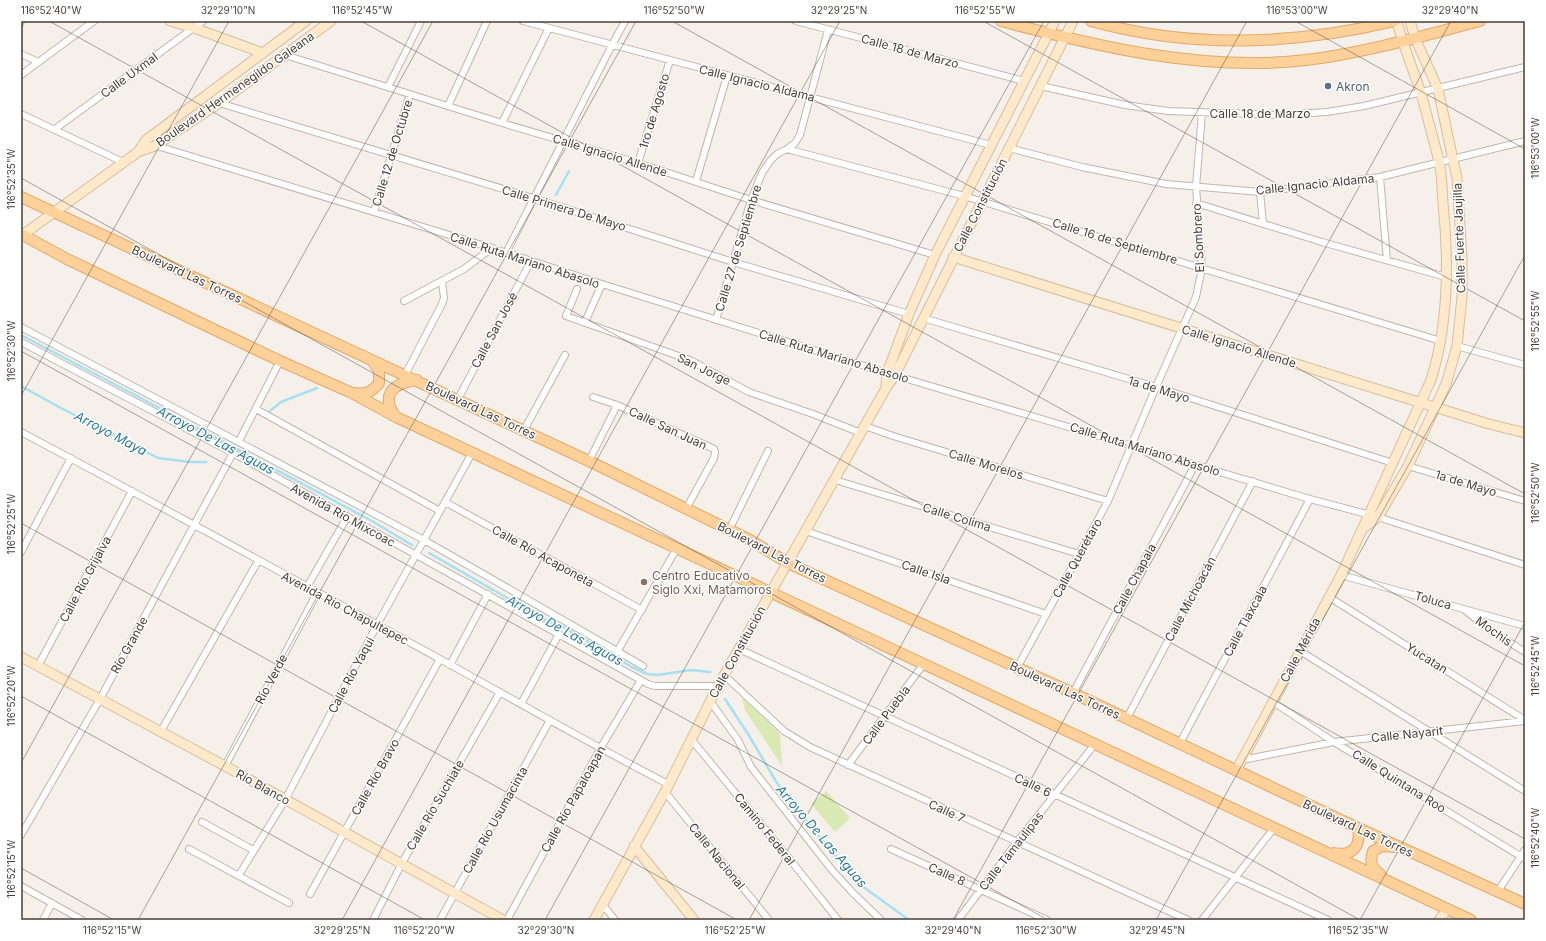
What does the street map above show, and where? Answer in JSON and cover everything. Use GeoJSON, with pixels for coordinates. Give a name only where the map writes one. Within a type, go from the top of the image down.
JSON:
{"type":"FeatureCollection","features":[{"type":"Feature","properties":{"kind":"main road"},"geometry":{"type":"LineString","coordinates":[[170,21],[263,53]]}},
{"type":"Feature","properties":{"kind":"main road","name":"Boulevard Hermenegildo Galeana"},"geometry":{"type":"LineString","coordinates":[[138,152],[146,140],[306,21]]}},
{"type":"Feature","properties":{"kind":"main road","name":"Boulevard Hermenegildo Galeana"},"geometry":{"type":"LineString","coordinates":[[22,235],[123,162],[138,152],[155,146],[331,21]]}},
{"type":"Feature","properties":{"kind":"main road"},"geometry":{"type":"LineString","coordinates":[[1001,21],[1048,34],[1174,58],[1234,62],[1304,60],[1345,54],[1480,21]]}},
{"type":"Feature","properties":{"kind":"main road","name":"Calle Constitución"},"geometry":{"type":"LineString","coordinates":[[594,920],[666,788],[724,675],[886,388],[909,314],[935,255],[1055,21]]}},
{"type":"Feature","properties":{"kind":"main road","name":"Calle Constitución"},"geometry":{"type":"LineString","coordinates":[[891,374],[923,318],[1073,21]]}},
{"type":"Feature","properties":{"kind":"main road"},"geometry":{"type":"LineString","coordinates":[[1091,21],[1138,33],[1166,37],[1248,40],[1297,38],[1337,33],[1396,21]]}},
{"type":"Feature","properties":{"kind":"main road","name":"Calle Fuerte Jaujilla"},"geometry":{"type":"LineString","coordinates":[[1368,514],[1431,380],[1438,357],[1445,309],[1446,231],[1439,163],[1421,93],[1396,21]]}},
{"type":"Feature","properties":{"kind":"main road","name":"Calle Fuerte Jaujilla"},"geometry":{"type":"LineString","coordinates":[[1378,517],[1408,466],[1446,384],[1457,346],[1462,297],[1462,258],[1457,178],[1454,160],[1438,89],[1415,38],[1410,21]]}},
{"type":"Feature","properties":{"kind":"main road","name":"Boulevard Las Torres"},"geometry":{"type":"LineString","coordinates":[[21,197],[589,461],[729,530],[788,563],[1073,693],[1358,828],[1525,904]]}},
{"type":"Feature","properties":{"kind":"main road"},"geometry":{"type":"LineString","coordinates":[[22,235],[67,259],[280,361],[352,393],[396,417],[472,453],[1471,920]]}},
{"type":"Feature","properties":{"kind":"main road","name":"Calle Ignacio Allende"},"geometry":{"type":"LineString","coordinates":[[954,257],[1183,329],[1525,433]]}},
{"type":"Feature","properties":{"kind":"main road"},"geometry":{"type":"LineString","coordinates":[[352,393],[362,394],[369,392],[379,383],[379,371],[372,359]]}},
{"type":"Feature","properties":{"kind":"main road"},"geometry":{"type":"LineString","coordinates":[[396,417],[388,399],[392,390],[400,384],[417,380]]}},
{"type":"Feature","properties":{"kind":"main road","name":"Calle Mérida"},"geometry":{"type":"LineString","coordinates":[[1236,771],[1341,575],[1363,529],[1368,514]]}},
{"type":"Feature","properties":{"kind":"main road","name":"Calle Mérida"},"geometry":{"type":"LineString","coordinates":[[1363,529],[1378,517]]}},
{"type":"Feature","properties":{"kind":"main road","name":"Río Blanco"},"geometry":{"type":"LineString","coordinates":[[21,657],[225,766],[503,920]]}},
{"type":"Feature","properties":{"kind":"main road"},"geometry":{"type":"LineString","coordinates":[[1322,850],[1341,854],[1351,851],[1359,842],[1360,838],[1358,828]]}},
{"type":"Feature","properties":{"kind":"main road"},"geometry":{"type":"LineString","coordinates":[[634,846],[694,920]]}},
{"type":"Feature","properties":{"kind":"main road"},"geometry":{"type":"LineString","coordinates":[[1386,880],[1371,865],[1373,851],[1382,846],[1403,848]]}},
{"type":"Feature","properties":{"kind":"main road"},"geometry":{"type":"LineString","coordinates":[[1439,920],[1448,909]]}},
{"type":"Feature","properties":{"kind":"street"},"geometry":{"type":"LineString","coordinates":[[21,75],[94,21]]}},
{"type":"Feature","properties":{"kind":"street","name":"Calle Uxmal"},"geometry":{"type":"LineString","coordinates":[[55,129],[203,21]]}},
{"type":"Feature","properties":{"kind":"street"},"geometry":{"type":"LineString","coordinates":[[388,87],[421,21]]}},
{"type":"Feature","properties":{"kind":"street"},"geometry":{"type":"LineString","coordinates":[[448,106],[487,21]]}},
{"type":"Feature","properties":{"kind":"street","name":"Calle Ignacio Aldama"},"geometry":{"type":"LineString","coordinates":[[523,21],[991,145]]}},
{"type":"Feature","properties":{"kind":"street"},"geometry":{"type":"LineString","coordinates":[[506,253],[562,141],[625,21]]}},
{"type":"Feature","properties":{"kind":"street","name":"Calle 18 de Marzo"},"geometry":{"type":"LineString","coordinates":[[796,21],[1024,81]]}},
{"type":"Feature","properties":{"kind":"street"},"geometry":{"type":"LineString","coordinates":[[502,123],[549,28]]}},
{"type":"Feature","properties":{"kind":"street","name":"Calle 27 de Septiembre"},"geometry":{"type":"LineString","coordinates":[[716,320],[751,200],[762,173],[777,154],[795,143],[800,134],[828,30]]}},
{"type":"Feature","properties":{"kind":"street"},"geometry":{"type":"LineString","coordinates":[[21,54],[38,62]]}},
{"type":"Feature","properties":{"kind":"street","name":"Calle Ignacio Allende"},"geometry":{"type":"LineString","coordinates":[[285,55],[502,123],[696,181],[751,200],[935,255]]}},
{"type":"Feature","properties":{"kind":"street","name":"1ro de Agosto"},"geometry":{"type":"LineString","coordinates":[[638,163],[670,60]]}},
{"type":"Feature","properties":{"kind":"street","name":"Calle 18 de Marzo"},"geometry":{"type":"LineString","coordinates":[[1041,86],[1125,105],[1168,111],[1280,115],[1327,112],[1364,106],[1525,67]]}},
{"type":"Feature","properties":{"kind":"street"},"geometry":{"type":"LineString","coordinates":[[696,181],[727,76]]}},
{"type":"Feature","properties":{"kind":"street","name":"Calle 12 de Octubre"},"geometry":{"type":"LineString","coordinates":[[374,212],[410,94]]}},
{"type":"Feature","properties":{"kind":"street","name":"Calle Primera De Mayo"},"geometry":{"type":"LineString","coordinates":[[218,102],[533,198],[733,262],[909,314]]}},
{"type":"Feature","properties":{"kind":"street","name":"El Sombrero"},"geometry":{"type":"LineString","coordinates":[[1132,445],[1196,297],[1202,268],[1196,187],[1202,113]]}},
{"type":"Feature","properties":{"kind":"street"},"geometry":{"type":"LineString","coordinates":[[21,114],[123,162]]}},
{"type":"Feature","properties":{"kind":"street","name":"Calle Ruta Mariano Abasolo"},"geometry":{"type":"LineString","coordinates":[[146,140],[155,146],[492,248],[602,284],[891,374],[1310,499],[1378,517],[1525,565]]}},
{"type":"Feature","properties":{"kind":"street","name":"Calle Ignacio Aldama"},"geometry":{"type":"LineString","coordinates":[[1008,148],[1097,170],[1166,184],[1260,192],[1380,177],[1454,160],[1525,141]]}},
{"type":"Feature","properties":{"kind":"street","name":"Calle 16 de Septiembre"},"geometry":{"type":"LineString","coordinates":[[787,149],[982,201],[1441,341]]}},
{"type":"Feature","properties":{"kind":"street"},"geometry":{"type":"LineString","coordinates":[[1380,177],[1387,260]]}},
{"type":"Feature","properties":{"kind":"street"},"geometry":{"type":"LineString","coordinates":[[1260,192],[1263,224]]}},
{"type":"Feature","properties":{"kind":"street"},"geometry":{"type":"LineString","coordinates":[[1196,203],[1446,277]]}},
{"type":"Feature","properties":{"kind":"street"},"geometry":{"type":"LineString","coordinates":[[404,301],[464,269],[492,248]]}},
{"type":"Feature","properties":{"kind":"street","name":"Calle San José"},"geometry":{"type":"LineString","coordinates":[[458,399],[531,261]]}},
{"type":"Feature","properties":{"kind":"street"},"geometry":{"type":"LineString","coordinates":[[405,375],[442,304],[444,298],[442,282]]}},
{"type":"Feature","properties":{"kind":"street"},"geometry":{"type":"LineString","coordinates":[[585,322],[602,284]]}},
{"type":"Feature","properties":{"kind":"street","name":"San Jorge"},"geometry":{"type":"LineString","coordinates":[[577,290],[566,316],[690,360],[750,392],[813,414],[863,429]]}},
{"type":"Feature","properties":{"kind":"street","name":"1a de Mayo"},"geometry":{"type":"LineString","coordinates":[[923,318],[1156,387],[1393,463]]}},
{"type":"Feature","properties":{"kind":"street","name":"Avenida Río Mixcoac"},"geometry":{"type":"LineString","coordinates":[[21,327],[424,540],[643,666]]}},
{"type":"Feature","properties":{"kind":"street","name":"Avenida Río Mixcoac"},"geometry":{"type":"LineString","coordinates":[[21,342],[233,453],[641,680],[656,686],[718,686]]}},
{"type":"Feature","properties":{"kind":"street"},"geometry":{"type":"LineString","coordinates":[[1457,346],[1525,365]]}},
{"type":"Feature","properties":{"kind":"street"},"geometry":{"type":"LineString","coordinates":[[524,430],[565,355]]}},
{"type":"Feature","properties":{"kind":"street"},"geometry":{"type":"LineString","coordinates":[[239,441],[280,361]]}},
{"type":"Feature","properties":{"kind":"street"},"geometry":{"type":"LineString","coordinates":[[593,397],[617,405]]}},
{"type":"Feature","properties":{"kind":"street","name":"Calle San Juan"},"geometry":{"type":"LineString","coordinates":[[589,461],[617,405],[712,448],[715,452],[714,458],[686,509]]}},
{"type":"Feature","properties":{"kind":"street"},"geometry":{"type":"LineString","coordinates":[[256,409],[440,511]]}},
{"type":"Feature","properties":{"kind":"street","name":"Calle Morelos"},"geometry":{"type":"LineString","coordinates":[[863,429],[893,436],[1108,500]]}},
{"type":"Feature","properties":{"kind":"street","name":"Avenida Río Chapultepec"},"geometry":{"type":"LineString","coordinates":[[21,432],[195,524],[258,561],[500,692],[666,788]]}},
{"type":"Feature","properties":{"kind":"street","name":"Calle Querétaro"},"geometry":{"type":"LineString","coordinates":[[1017,668],[1108,500],[1132,445]]}},
{"type":"Feature","properties":{"kind":"street"},"geometry":{"type":"LineString","coordinates":[[729,530],[768,451]]}},
{"type":"Feature","properties":{"kind":"street","name":"Río Grande"},"geometry":{"type":"LineString","coordinates":[[21,835],[100,699],[233,453]]}},
{"type":"Feature","properties":{"kind":"street","name":"Calle Río Yaqui"},"geometry":{"type":"LineString","coordinates":[[239,875],[285,800],[377,625],[472,453]]}},
{"type":"Feature","properties":{"kind":"street"},"geometry":{"type":"LineString","coordinates":[[21,552],[71,458]]}},
{"type":"Feature","properties":{"kind":"street","name":"Calle Chapala"},"geometry":{"type":"LineString","coordinates":[[1073,693],[1195,465]]}},
{"type":"Feature","properties":{"kind":"street","name":"1a de Mayo"},"geometry":{"type":"LineString","coordinates":[[1408,466],[1525,501]]}},
{"type":"Feature","properties":{"kind":"street","name":"Calle Colima"},"geometry":{"type":"LineString","coordinates":[[835,480],[1079,554]]}},
{"type":"Feature","properties":{"kind":"street","name":"Calle Michoacán"},"geometry":{"type":"LineString","coordinates":[[1127,718],[1253,481]]}},
{"type":"Feature","properties":{"kind":"street","name":"Calle Río Grijalva"},"geometry":{"type":"LineString","coordinates":[[38,666],[132,491]]}},
{"type":"Feature","properties":{"kind":"street","name":"Calle Tlaxcala"},"geometry":{"type":"LineString","coordinates":[[1180,743],[1310,499]]}},
{"type":"Feature","properties":{"kind":"street","name":"Calle Río Acaponeta"},"geometry":{"type":"LineString","coordinates":[[445,502],[642,610]]}},
{"type":"Feature","properties":{"kind":"street"},"geometry":{"type":"LineString","coordinates":[[307,587],[347,517]]}},
{"type":"Feature","properties":{"kind":"street","name":"Calle Isla"},"geometry":{"type":"LineString","coordinates":[[806,531],[1046,614]]}},
{"type":"Feature","properties":{"kind":"street"},"geometry":{"type":"LineString","coordinates":[[617,652],[677,548]]}},
{"type":"Feature","properties":{"kind":"street"},"geometry":{"type":"LineString","coordinates":[[161,732],[258,561]]}},
{"type":"Feature","properties":{"kind":"street","name":"Toluca"},"geometry":{"type":"LineString","coordinates":[[1341,575],[1525,626]]}},
{"type":"Feature","properties":{"kind":"street","name":"Río Verde"},"geometry":{"type":"LineString","coordinates":[[225,766],[317,592]]}},
{"type":"Feature","properties":{"kind":"street"},"geometry":{"type":"LineString","coordinates":[[450,665],[488,594]]}},
{"type":"Feature","properties":{"kind":"street","name":"Yucatan"},"geometry":{"type":"LineString","coordinates":[[1329,597],[1525,720]]}},
{"type":"Feature","properties":{"kind":"street","name":"Mochis"},"geometry":{"type":"LineString","coordinates":[[1463,609],[1490,630],[1525,652]]}},
{"type":"Feature","properties":{"kind":"street"},"geometry":{"type":"LineString","coordinates":[[521,704],[560,634]]}},
{"type":"Feature","properties":{"kind":"street","name":"Calle 6"},"geometry":{"type":"LineString","coordinates":[[739,649],[1328,920]]}},
{"type":"Feature","properties":{"kind":"street"},"geometry":{"type":"LineString","coordinates":[[1300,651],[1525,791]]}},
{"type":"Feature","properties":{"kind":"street","name":"Calle Río Bravo"},"geometry":{"type":"LineString","coordinates":[[310,894],[440,659]]}},
{"type":"Feature","properties":{"kind":"street","name":"Calle Puebla"},"geometry":{"type":"LineString","coordinates":[[848,765],[923,665]]}},
{"type":"Feature","properties":{"kind":"street","name":"Calle 7"},"geometry":{"type":"LineString","coordinates":[[724,675],[784,731],[810,748],[1188,920]]}},
{"type":"Feature","properties":{"kind":"street","name":"Calle Río Papaloapan"},"geometry":{"type":"LineString","coordinates":[[507,920],[600,749],[641,680]]}},
{"type":"Feature","properties":{"kind":"street","name":"Calle Río Suchiate"},"geometry":{"type":"LineString","coordinates":[[373,920],[402,864],[500,692]]}},
{"type":"Feature","properties":{"kind":"street"},"geometry":{"type":"LineString","coordinates":[[710,701],[738,740],[751,767],[832,870],[881,920]]}},
{"type":"Feature","properties":{"kind":"street","name":"Calle Quintana Roo"},"geometry":{"type":"LineString","coordinates":[[1273,702],[1334,742],[1523,858]]}},
{"type":"Feature","properties":{"kind":"street","name":"Calle Río Usumacinta"},"geometry":{"type":"LineString","coordinates":[[440,920],[550,720]]}},
{"type":"Feature","properties":{"kind":"street","name":"Calle Nayarit"},"geometry":{"type":"LineString","coordinates":[[1242,760],[1334,742],[1525,720]]}},
{"type":"Feature","properties":{"kind":"street","name":"Camino Federal"},"geometry":{"type":"LineString","coordinates":[[691,739],[838,920]]}},
{"type":"Feature","properties":{"kind":"street","name":"Calle Tamaulipas"},"geometry":{"type":"LineString","coordinates":[[958,920],[1017,842],[1095,744]]}},
{"type":"Feature","properties":{"kind":"street","name":"Calle Nacional"},"geometry":{"type":"LineString","coordinates":[[666,788],[769,920]]}},
{"type":"Feature","properties":{"kind":"street"},"geometry":{"type":"LineString","coordinates":[[202,822],[253,850]]}},
{"type":"Feature","properties":{"kind":"street"},"geometry":{"type":"LineString","coordinates":[[1202,920],[1274,828]]}},
{"type":"Feature","properties":{"kind":"street"},"geometry":{"type":"LineString","coordinates":[[189,849],[289,903]]}},
{"type":"Feature","properties":{"kind":"street","name":"Calle 8"},"geometry":{"type":"LineString","coordinates":[[891,849],[1047,920]]}},
{"type":"Feature","properties":{"kind":"street"},"geometry":{"type":"LineString","coordinates":[[1498,891],[1523,858],[1525,850]]}},
{"type":"Feature","properties":{"kind":"street"},"geometry":{"type":"LineString","coordinates":[[22,889],[81,920]]}},
{"type":"Feature","properties":{"kind":"street"},"geometry":{"type":"LineString","coordinates":[[43,920],[52,904]]}},
{"type":"Feature","properties":{"kind":"street"},"geometry":{"type":"LineString","coordinates":[[603,905],[615,920]]}},
{"type":"Feature","properties":{"kind":"green space"},"geometry":{"type":"Polygon","coordinates":[[[742,697],[780,734],[782,766],[745,710],[742,697]]]}},
{"type":"Feature","properties":{"kind":"green space"},"geometry":{"type":"Polygon","coordinates":[[[826,791],[850,818],[835,832],[811,804],[826,791]]]}},
{"type":"Feature","properties":{"kind":"waterway","name":"Arroyo Maya"},"geometry":{"type":"LineString","coordinates":[[556,195],[569,171]]}},
{"type":"Feature","properties":{"kind":"waterway","name":"Arroyo De Las Aguas"},"geometry":{"type":"LineString","coordinates":[[21,335],[372,521],[412,545]]}},
{"type":"Feature","properties":{"kind":"waterway","name":"Arroyo Maya"},"geometry":{"type":"LineString","coordinates":[[21,386],[158,458],[190,462],[206,462]]}},
{"type":"Feature","properties":{"kind":"waterway","name":"Arroyo Maya"},"geometry":{"type":"LineString","coordinates":[[270,411],[281,402],[317,388]]}},
{"type":"Feature","properties":{"kind":"waterway","name":"Arroyo De Las Aguas"},"geometry":{"type":"LineString","coordinates":[[429,553],[554,625],[561,626],[647,674],[658,675],[691,670],[710,672]]}},
{"type":"Feature","properties":{"kind":"waterway","name":"Arroyo De Las Aguas"},"geometry":{"type":"LineString","coordinates":[[725,699],[777,783],[816,833],[862,886],[909,920]]}},
{"type":"Feature","properties":{"kind":"place","name":"Akron"},"geometry":{"type":"Point","coordinates":[1328,86]}},
{"type":"Feature","properties":{"kind":"place","name":"Centro Educativo Siglo Xxi, Matamoros"},"geometry":{"type":"Point","coordinates":[644,582]}}]}
